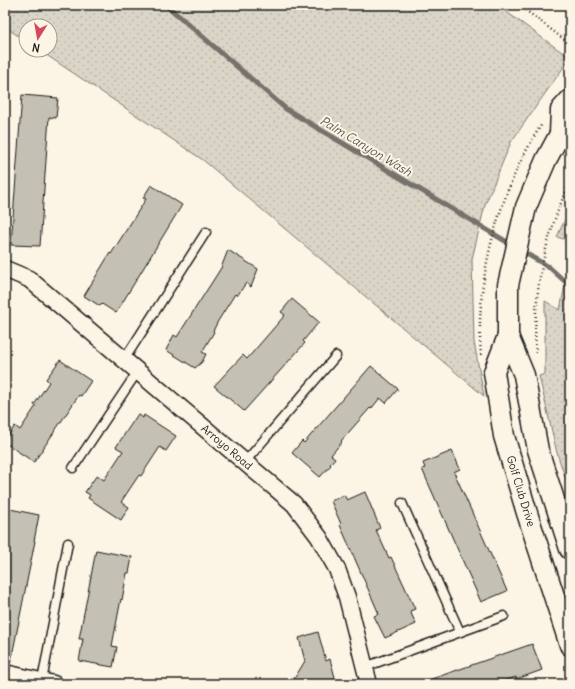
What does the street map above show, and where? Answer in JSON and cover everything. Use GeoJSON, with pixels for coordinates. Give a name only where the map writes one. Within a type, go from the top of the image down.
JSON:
{"type":"FeatureCollection","features":[{"type":"Feature","properties":{"kind":"street","name":"Golf Club Drive"},"geometry":{"type":"LineString","coordinates":[[570,100],[561,110],[565,133],[546,160],[526,206],[508,285],[508,336],[494,372],[504,436],[527,513],[570,645]]}},
{"type":"Feature","properties":{"kind":"street","name":"Arroyo Road"},"geometry":{"type":"LineString","coordinates":[[5,269],[29,279],[294,504],[319,537],[337,569],[347,597],[370,684]]}},
{"type":"Feature","properties":{"kind":"street","name":"Golf Club Drive"},"geometry":{"type":"LineString","coordinates":[[508,336],[524,375],[538,450],[570,549]]}},
{"type":"Feature","properties":{"kind":"street"},"geometry":{"type":"LineString","coordinates":[[5,673],[48,682]]}},
{"type":"Feature","properties":{"kind":"lane"},"geometry":{"type":"LineString","coordinates":[[124,360],[206,232]]}},
{"type":"Feature","properties":{"kind":"lane"},"geometry":{"type":"LineString","coordinates":[[244,462],[336,356]]}},
{"type":"Feature","properties":{"kind":"lane"},"geometry":{"type":"LineString","coordinates":[[72,468],[138,371]]}},
{"type":"Feature","properties":{"kind":"lane"},"geometry":{"type":"LineString","coordinates":[[402,503],[460,632]]}},
{"type":"Feature","properties":{"kind":"lane"},"geometry":{"type":"LineString","coordinates":[[48,682],[68,543]]}},
{"type":"Feature","properties":{"kind":"lane"},"geometry":{"type":"LineString","coordinates":[[365,668],[504,616]]}},
{"type":"Feature","properties":{"kind":"path"},"geometry":{"type":"LineString","coordinates":[[519,5],[570,44]]}},
{"type":"Feature","properties":{"kind":"path"},"geometry":{"type":"LineString","coordinates":[[538,291],[551,233],[563,197],[570,183]]}},
{"type":"Feature","properties":{"kind":"path"},"geometry":{"type":"LineString","coordinates":[[487,265],[498,218]]}},
{"type":"Feature","properties":{"kind":"shaded area"},"geometry":{"type":"Polygon","coordinates":[[[5,5],[497,5],[570,58],[511,142],[485,205],[472,259],[474,342],[484,396],[203,160],[51,58],[58,58],[58,18],[18,18],[18,36],[5,27],[5,5]]]}},
{"type":"Feature","properties":{"kind":"shaded area"},"geometry":{"type":"Polygon","coordinates":[[[570,208],[570,241],[557,237],[570,208]]]}},
{"type":"Feature","properties":{"kind":"shaded area"},"geometry":{"type":"Polygon","coordinates":[[[570,260],[570,492],[557,453],[539,376],[545,374],[545,301],[560,310],[570,260]]]}},
{"type":"Feature","properties":{"kind":"building"},"geometry":{"type":"Polygon","coordinates":[[[22,95],[58,98],[56,118],[49,117],[40,246],[11,245],[22,95]]]}},
{"type":"Feature","properties":{"kind":"building"},"geometry":{"type":"Polygon","coordinates":[[[151,185],[182,205],[116,313],[102,304],[100,306],[84,296],[110,253],[111,254],[146,199],[143,198],[151,185]]]}},
{"type":"Feature","properties":{"kind":"building"},"geometry":{"type":"Polygon","coordinates":[[[228,250],[258,269],[251,287],[246,283],[237,296],[235,294],[218,321],[213,331],[214,332],[202,352],[206,354],[202,362],[195,368],[166,350],[174,335],[177,337],[221,268],[228,250]]]}},
{"type":"Feature","properties":{"kind":"building"},"geometry":{"type":"Polygon","coordinates":[[[292,299],[319,322],[303,341],[305,343],[244,411],[214,386],[243,355],[247,359],[285,315],[281,312],[292,299]]]}},
{"type":"Feature","properties":{"kind":"building"},"geometry":{"type":"Polygon","coordinates":[[[60,360],[91,381],[81,396],[79,395],[34,462],[5,443],[5,440],[15,426],[20,430],[36,406],[34,405],[49,382],[46,379],[60,360]]]}},
{"type":"Feature","properties":{"kind":"building"},"geometry":{"type":"Polygon","coordinates":[[[371,366],[398,389],[386,403],[380,398],[371,409],[370,408],[341,441],[342,442],[331,455],[335,458],[330,464],[331,465],[320,477],[292,453],[302,441],[304,443],[371,366]]]}},
{"type":"Feature","properties":{"kind":"building"},"geometry":{"type":"Polygon","coordinates":[[[138,414],[143,418],[144,415],[176,436],[166,451],[160,447],[141,476],[139,475],[121,502],[129,507],[121,520],[88,498],[90,495],[85,492],[97,475],[104,480],[123,451],[116,447],[138,414]]]}},
{"type":"Feature","properties":{"kind":"building"},"geometry":{"type":"Polygon","coordinates":[[[452,451],[460,469],[454,472],[507,591],[481,602],[422,469],[425,468],[423,463],[452,451]]]}},
{"type":"Feature","properties":{"kind":"building"},"geometry":{"type":"Polygon","coordinates":[[[365,492],[380,528],[376,530],[389,558],[391,557],[415,609],[410,611],[416,624],[385,638],[374,616],[379,614],[331,501],[344,495],[347,500],[365,492]]]}},
{"type":"Feature","properties":{"kind":"building"},"geometry":{"type":"Polygon","coordinates":[[[5,508],[39,515],[11,661],[5,661],[5,508]]]}},
{"type":"Feature","properties":{"kind":"building"},"geometry":{"type":"Polygon","coordinates":[[[96,550],[132,557],[129,573],[127,573],[122,600],[121,599],[112,646],[117,647],[113,667],[79,661],[83,639],[79,639],[96,550]]]}},
{"type":"Feature","properties":{"kind":"building"},"geometry":{"type":"Polygon","coordinates":[[[318,632],[326,661],[330,659],[336,681],[326,684],[291,684],[305,661],[299,638],[318,632]]]}},
{"type":"Feature","properties":{"kind":"building"},"geometry":{"type":"Polygon","coordinates":[[[532,644],[542,670],[517,679],[516,677],[495,684],[424,684],[423,682],[532,644]]]}},
{"type":"Feature","properties":{"kind":"waterway","name":"Palm Canyon Wash"},"geometry":{"type":"LineString","coordinates":[[166,5],[286,109],[512,245]]}},
{"type":"Feature","properties":{"kind":"waterway","name":"Palm Canyon Wash"},"geometry":{"type":"LineString","coordinates":[[520,250],[549,267],[570,286]]}}]}
